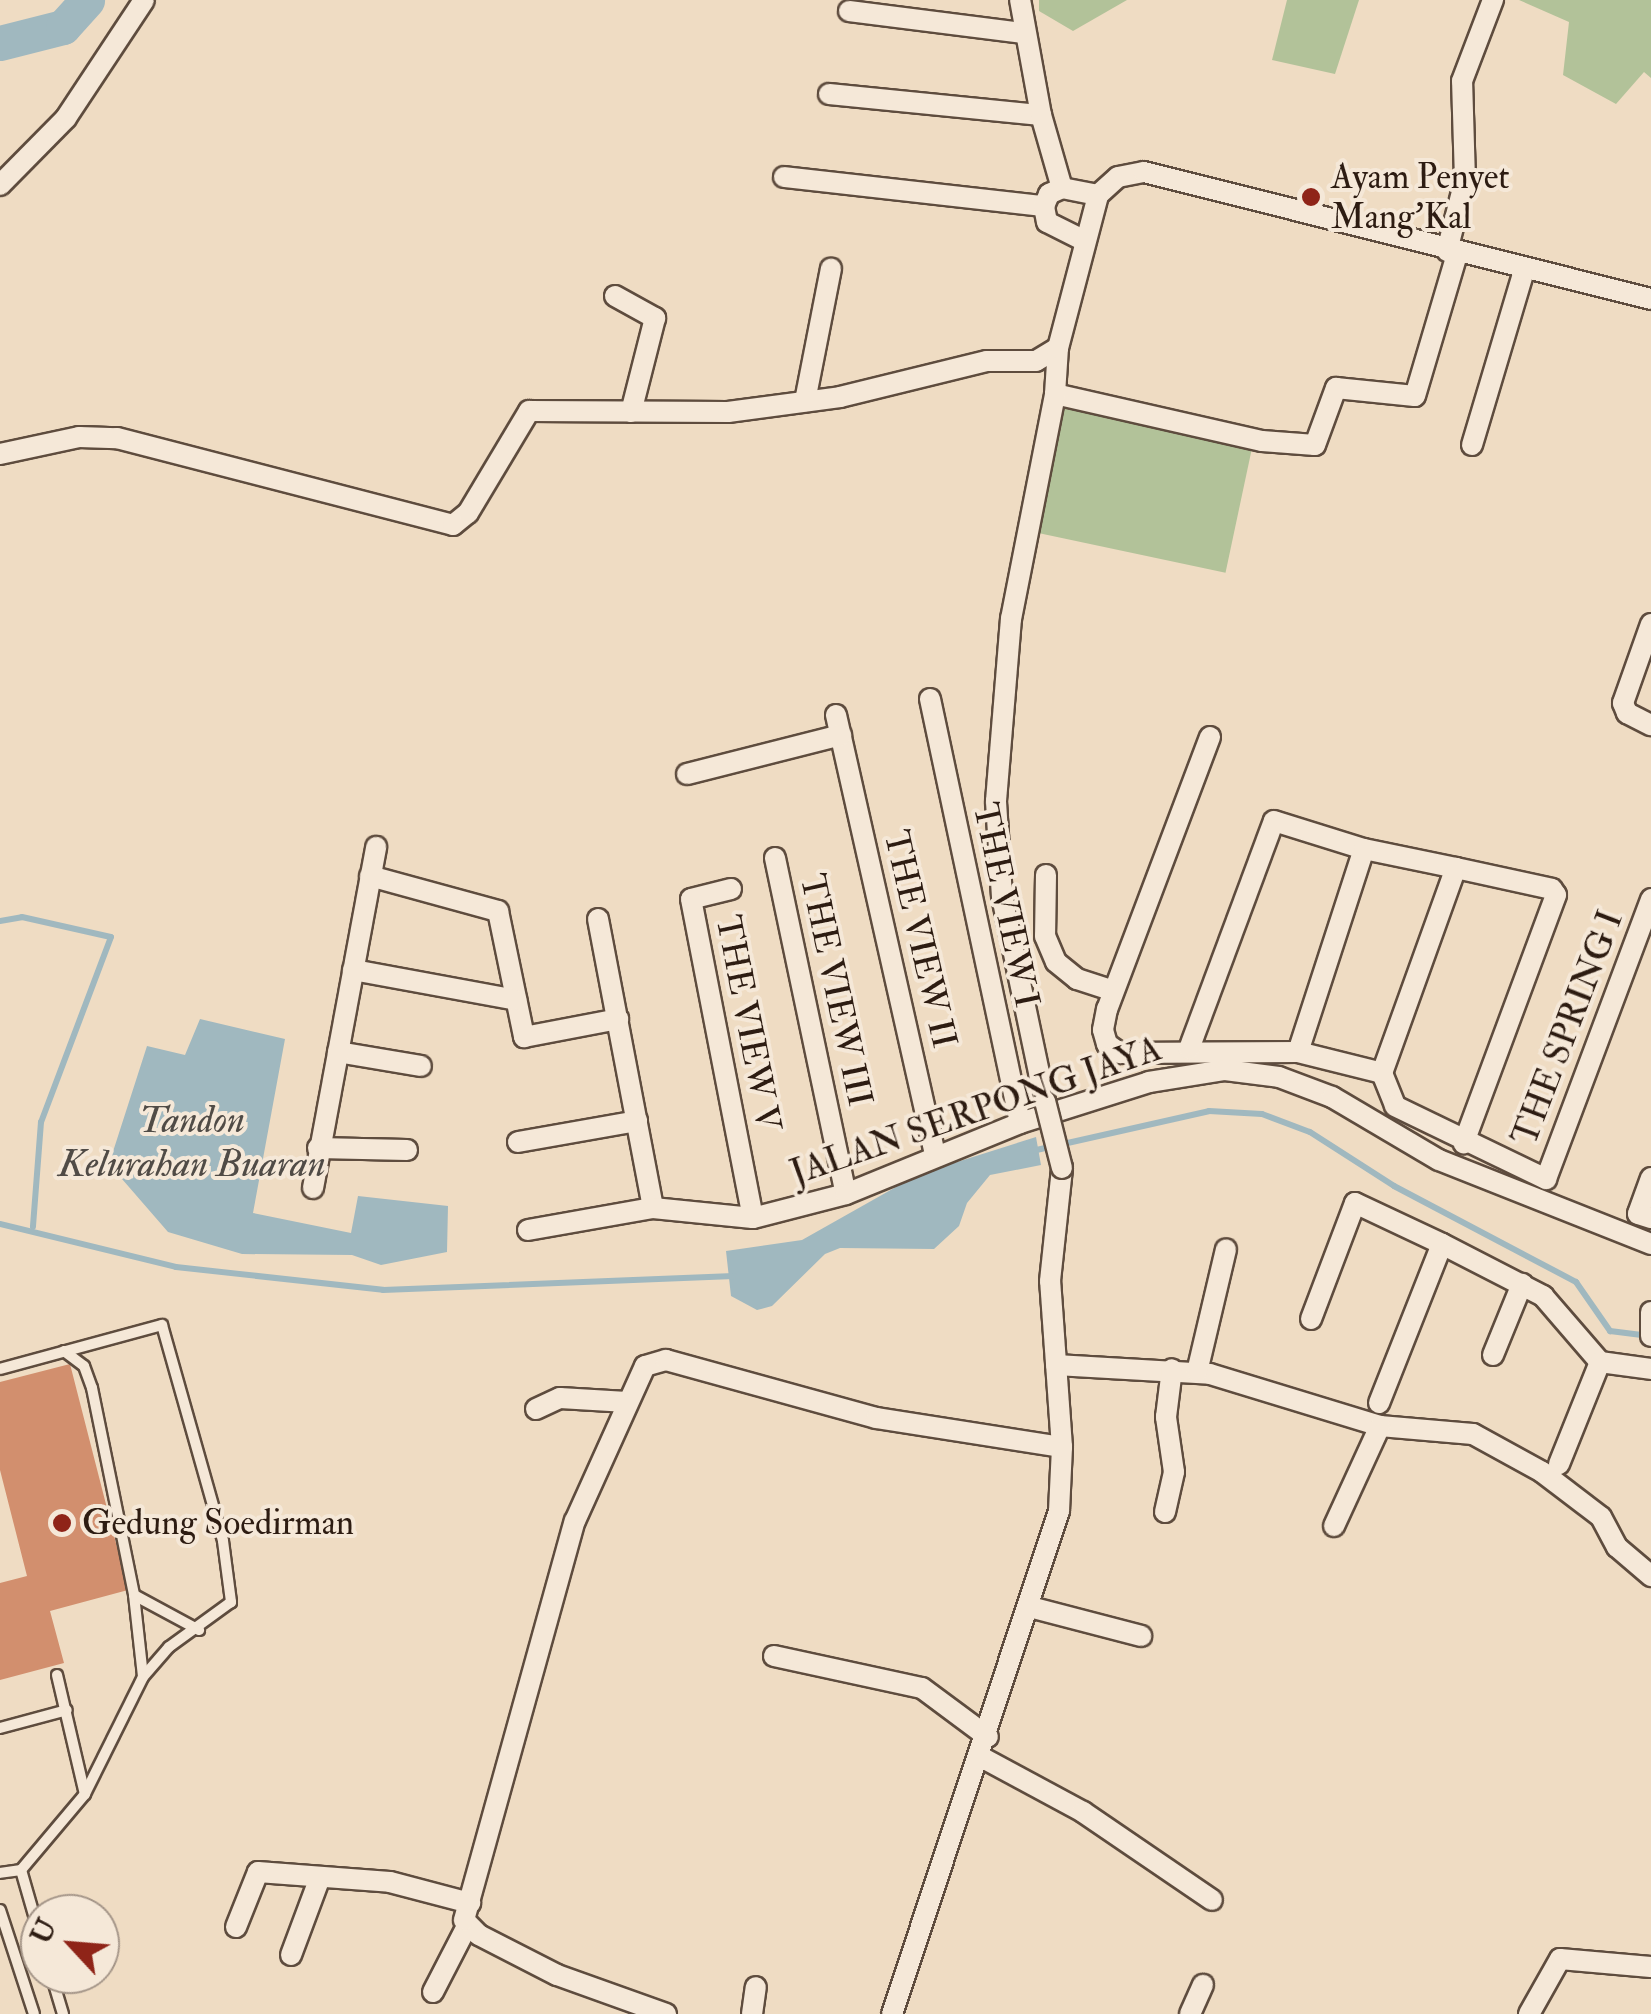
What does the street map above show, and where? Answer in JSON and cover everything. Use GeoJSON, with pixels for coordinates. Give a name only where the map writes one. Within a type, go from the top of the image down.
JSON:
{"type":"FeatureCollection","features":[{"type":"Feature","properties":{"kind":"street"},"geometry":{"type":"LineString","coordinates":[[0,185],[66,118],[144,0]]}},
{"type":"Feature","properties":{"kind":"street"},"geometry":{"type":"LineString","coordinates":[[1020,0],[1022,33],[1062,188]]}},
{"type":"Feature","properties":{"kind":"street"},"geometry":{"type":"LineString","coordinates":[[1055,394],[1262,441],[1315,445],[1336,388],[1415,396],[1452,252],[1465,180],[1462,81],[1493,0]]}},
{"type":"Feature","properties":{"kind":"street"},"geometry":{"type":"LineString","coordinates":[[849,11],[1022,33]]}},
{"type":"Feature","properties":{"kind":"street"},"geometry":{"type":"LineString","coordinates":[[829,94],[1041,114]]}},
{"type":"Feature","properties":{"kind":"street"},"geometry":{"type":"LineString","coordinates":[[892,2014],[985,1747],[1059,1511],[1062,1447],[1050,1281],[1062,1168],[1008,932],[996,802],[1012,620],[1055,394],[1058,348],[1098,194],[1118,177],[1144,172],[1651,300]]}},
{"type":"Feature","properties":{"kind":"street"},"geometry":{"type":"LineString","coordinates":[[784,178],[1044,206]]}},
{"type":"Feature","properties":{"kind":"street"},"geometry":{"type":"LineString","coordinates":[[1083,240],[1046,222],[1044,206],[1049,194],[1062,188],[1098,194]]}},
{"type":"Feature","properties":{"kind":"street"},"geometry":{"type":"LineString","coordinates":[[804,401],[830,269]]}},
{"type":"Feature","properties":{"kind":"street"},"geometry":{"type":"LineString","coordinates":[[1472,445],[1524,271]]}},
{"type":"Feature","properties":{"kind":"street"},"geometry":{"type":"LineString","coordinates":[[615,296],[651,312],[656,322],[631,412]]}},
{"type":"Feature","properties":{"kind":"street"},"geometry":{"type":"LineString","coordinates":[[0,454],[79,436],[117,438],[364,497],[450,525],[463,520],[529,411],[706,414],[804,401],[987,361],[1036,362],[1058,348]]}},
{"type":"Feature","properties":{"kind":"street"},"geometry":{"type":"LineString","coordinates":[[1651,624],[1623,703],[1627,713],[1651,724]]}},
{"type":"Feature","properties":{"kind":"street","name":"THE VIEW I"},"geometry":{"type":"LineString","coordinates":[[930,699],[1020,1124]]}},
{"type":"Feature","properties":{"kind":"street","name":"THE VIEW II"},"geometry":{"type":"LineString","coordinates":[[687,774],[838,725],[936,1157]]}},
{"type":"Feature","properties":{"kind":"street"},"geometry":{"type":"LineString","coordinates":[[1210,737],[1113,992],[1103,1030],[1107,1044],[1140,1058],[1189,1049],[1298,1052],[1382,1073]]}},
{"type":"Feature","properties":{"kind":"street"},"geometry":{"type":"LineString","coordinates":[[1189,1049],[1274,821],[1364,849],[1456,868],[1556,895],[1464,1143],[1394,1106],[1382,1073],[1456,868]]}},
{"type":"Feature","properties":{"kind":"street"},"geometry":{"type":"LineString","coordinates":[[313,1188],[376,847]]}},
{"type":"Feature","properties":{"kind":"street"},"geometry":{"type":"LineString","coordinates":[[1298,1052],[1364,849]]}},
{"type":"Feature","properties":{"kind":"street","name":"THE VIEW III"},"geometry":{"type":"LineString","coordinates":[[775,858],[846,1194]]}},
{"type":"Feature","properties":{"kind":"street"},"geometry":{"type":"LineString","coordinates":[[1046,875],[1045,936],[1056,962],[1077,979],[1113,992]]}},
{"type":"Feature","properties":{"kind":"street"},"geometry":{"type":"LineString","coordinates":[[370,876],[498,911],[527,1038],[618,1019]]}},
{"type":"Feature","properties":{"kind":"street","name":"THE VIEW V"},"geometry":{"type":"LineString","coordinates":[[731,889],[690,898],[753,1218]]}},
{"type":"Feature","properties":{"kind":"street","name":"THE SPRING I"},"geometry":{"type":"LineString","coordinates":[[1464,1143],[1546,1180],[1651,900]]}},
{"type":"Feature","properties":{"kind":"street"},"geometry":{"type":"LineString","coordinates":[[598,919],[653,1208]]}},
{"type":"Feature","properties":{"kind":"street"},"geometry":{"type":"LineString","coordinates":[[353,970],[516,1000]]}},
{"type":"Feature","properties":{"kind":"street"},"geometry":{"type":"LineString","coordinates":[[338,1052],[421,1066]]}},
{"type":"Feature","properties":{"kind":"street"},"geometry":{"type":"LineString","coordinates":[[1332,1097],[1344,1064]]}},
{"type":"Feature","properties":{"kind":"street","name":"JALAN SERPONG JAYA"},"geometry":{"type":"LineString","coordinates":[[528,1230],[653,1208],[753,1218],[846,1194],[1020,1124],[1193,1072],[1254,1072],[1332,1097],[1439,1160],[1651,1244]]}},
{"type":"Feature","properties":{"kind":"street"},"geometry":{"type":"LineString","coordinates":[[518,1142],[637,1121]]}},
{"type":"Feature","properties":{"kind":"street"},"geometry":{"type":"LineString","coordinates":[[318,1148],[407,1150]]}},
{"type":"Feature","properties":{"kind":"street"},"geometry":{"type":"LineString","coordinates":[[1645,1216],[1651,1178]]}},
{"type":"Feature","properties":{"kind":"street"},"geometry":{"type":"LineString","coordinates":[[1311,1319],[1355,1204],[1543,1296],[1600,1362],[1651,1369]]}},
{"type":"Feature","properties":{"kind":"street"},"geometry":{"type":"LineString","coordinates":[[1378,1403],[1442,1244]]}},
{"type":"Feature","properties":{"kind":"street"},"geometry":{"type":"LineString","coordinates":[[1197,1372],[1226,1250]]}},
{"type":"Feature","properties":{"kind":"street"},"geometry":{"type":"LineString","coordinates":[[1493,1355],[1522,1284]]}},
{"type":"Feature","properties":{"kind":"street"},"geometry":{"type":"LineString","coordinates":[[1651,1313],[1651,1336]]}},
{"type":"Feature","properties":{"kind":"street"},"geometry":{"type":"LineString","coordinates":[[433,1992],[466,1926],[575,1520],[645,1366],[666,1360],[876,1418],[1062,1447]]}},
{"type":"Feature","properties":{"kind":"street"},"geometry":{"type":"LineString","coordinates":[[1559,1464],[1600,1362]]}},
{"type":"Feature","properties":{"kind":"street"},"geometry":{"type":"LineString","coordinates":[[1056,1365],[1197,1372],[1380,1426],[1473,1434],[1495,1443],[1601,1517],[1617,1547],[1651,1576]]}},
{"type":"Feature","properties":{"kind":"street"},"geometry":{"type":"LineString","coordinates":[[1165,1512],[1174,1472],[1166,1416],[1172,1369]]}},
{"type":"Feature","properties":{"kind":"street"},"geometry":{"type":"LineString","coordinates":[[536,1409],[560,1398],[628,1402]]}},
{"type":"Feature","properties":{"kind":"street"},"geometry":{"type":"LineString","coordinates":[[1334,1526],[1380,1426]]}},
{"type":"Feature","properties":{"kind":"street"},"geometry":{"type":"LineString","coordinates":[[1030,1606],[1140,1636]]}},
{"type":"Feature","properties":{"kind":"street"},"geometry":{"type":"LineString","coordinates":[[774,1656],[922,1688],[985,1747],[1212,1900]]}},
{"type":"Feature","properties":{"kind":"street"},"geometry":{"type":"LineString","coordinates":[[236,1927],[258,1872],[319,1880],[390,1882],[470,1903]]}},
{"type":"Feature","properties":{"kind":"street"},"geometry":{"type":"LineString","coordinates":[[291,1955],[319,1880]]}},
{"type":"Feature","properties":{"kind":"street"},"geometry":{"type":"LineString","coordinates":[[466,1926],[557,1974],[666,2014]]}},
{"type":"Feature","properties":{"kind":"street"},"geometry":{"type":"LineString","coordinates":[[1529,2014],[1560,1959],[1651,1967]]}},
{"type":"Feature","properties":{"kind":"street"},"geometry":{"type":"LineString","coordinates":[[1190,2014],[1204,1986]]}},
{"type":"Feature","properties":{"kind":"street"},"geometry":{"type":"LineString","coordinates":[[752,2014],[756,1987]]}},
{"type":"Feature","properties":{"kind":"lane"},"geometry":{"type":"LineString","coordinates":[[0,1369],[165,1328],[222,1541],[231,1599],[199,1630],[169,1647],[142,1677],[84,1794],[21,1870],[0,1873]]}},
{"type":"Feature","properties":{"kind":"lane"},"geometry":{"type":"LineString","coordinates":[[64,1351],[84,1366],[92,1388],[134,1595],[142,1677]]}},
{"type":"Feature","properties":{"kind":"lane"},"geometry":{"type":"LineString","coordinates":[[134,1595],[199,1630]]}},
{"type":"Feature","properties":{"kind":"lane"},"geometry":{"type":"LineString","coordinates":[[57,1675],[84,1794]]}},
{"type":"Feature","properties":{"kind":"lane"},"geometry":{"type":"LineString","coordinates":[[0,1728],[67,1710]]}},
{"type":"Feature","properties":{"kind":"lane"},"geometry":{"type":"LineString","coordinates":[[21,1870],[28,1894]]}},
{"type":"Feature","properties":{"kind":"lane"},"geometry":{"type":"LineString","coordinates":[[0,1910],[34,2014]]}},
{"type":"Feature","properties":{"kind":"green space"},"geometry":{"type":"Polygon","coordinates":[[[1039,0],[1127,0],[1073,31],[1039,11],[1039,0]]]}},
{"type":"Feature","properties":{"kind":"green space"},"geometry":{"type":"Polygon","coordinates":[[[1287,0],[1359,0],[1335,74],[1272,60],[1287,0]]]}},
{"type":"Feature","properties":{"kind":"green space"},"geometry":{"type":"Polygon","coordinates":[[[1519,0],[1651,0],[1651,78],[1644,72],[1616,104],[1563,75],[1569,22],[1519,0]]]}},
{"type":"Feature","properties":{"kind":"green space"},"geometry":{"type":"Polygon","coordinates":[[[1062,404],[1253,445],[1226,573],[1035,532],[1062,404]]]}},
{"type":"Feature","properties":{"kind":"water","name":"Tandon Kelurahan Buaran"},"geometry":{"type":"Polygon","coordinates":[[[200,1019],[285,1039],[253,1213],[351,1233],[358,1196],[448,1206],[447,1252],[381,1265],[352,1255],[242,1254],[168,1232],[109,1164],[147,1046],[185,1055],[200,1019]]]}},
{"type":"Feature","properties":{"kind":"water"},"geometry":{"type":"Polygon","coordinates":[[[1036,1137],[1041,1165],[990,1175],[967,1203],[959,1226],[934,1249],[840,1248],[825,1254],[772,1306],[757,1310],[731,1296],[726,1251],[802,1240],[919,1174],[1036,1137]]]}},
{"type":"Feature","properties":{"kind":"building","name":"Gedung Soedirman"},"geometry":{"type":"Polygon","coordinates":[[[70,1364],[128,1590],[50,1611],[64,1663],[0,1680],[0,1583],[27,1576],[0,1470],[0,1382],[70,1364]]]}},
{"type":"Feature","properties":{"kind":"waterway"},"geometry":{"type":"LineString","coordinates":[[0,43],[63,27],[87,0]]}},
{"type":"Feature","properties":{"kind":"waterway"},"geometry":{"type":"LineString","coordinates":[[0,921],[22,917],[111,937],[41,1122],[33,1227]]}},
{"type":"Feature","properties":{"kind":"waterway"},"geometry":{"type":"LineString","coordinates":[[1032,1151],[1209,1111],[1262,1114],[1310,1132],[1394,1186],[1576,1282],[1610,1331],[1650,1336]]}},
{"type":"Feature","properties":{"kind":"waterway"},"geometry":{"type":"LineString","coordinates":[[0,1224],[176,1267],[383,1290],[734,1276]]}},
{"type":"Feature","properties":{"kind":"place","name":"Ayam Penyet Mang'Kal"},"geometry":{"type":"Point","coordinates":[1311,197]}},
{"type":"Feature","properties":{"kind":"place","name":"Gedung Soedirman"},"geometry":{"type":"Point","coordinates":[62,1523]}}]}
